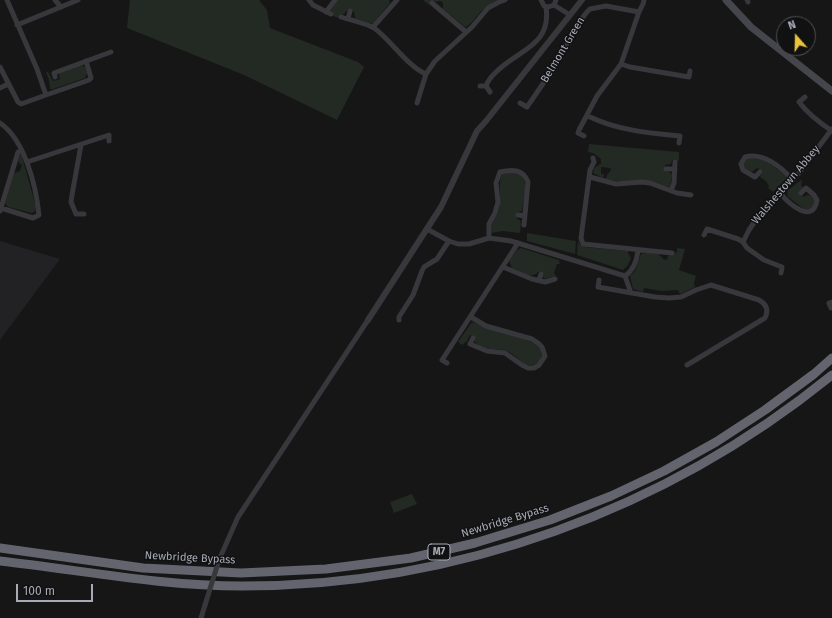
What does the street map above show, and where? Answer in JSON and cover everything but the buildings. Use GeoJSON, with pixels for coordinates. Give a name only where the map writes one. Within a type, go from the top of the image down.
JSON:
{"type":"FeatureCollection","features":[{"type":"Feature","properties":{"kind":"highway","name":"Newbridge Bypass"},"geometry":{"type":"LineString","coordinates":[[0,548],[143,568],[241,573],[326,569],[411,558],[468,545],[550,520],[611,496],[664,471],[716,442],[765,410],[814,374],[832,358]]}},
{"type":"Feature","properties":{"kind":"highway","name":"M7"},"geometry":{"type":"LineString","coordinates":[[0,561],[142,580],[242,586],[325,582],[370,577],[446,563],[516,545],[552,533],[613,509],[669,482],[724,452],[774,420],[832,375]]}},
{"type":"Feature","properties":{"kind":"main road"},"geometry":{"type":"LineString","coordinates":[[726,0],[751,27],[832,91]]}},
{"type":"Feature","properties":{"kind":"street"},"geometry":{"type":"LineString","coordinates":[[7,0],[37,69],[46,95]]}},
{"type":"Feature","properties":{"kind":"street"},"geometry":{"type":"LineString","coordinates":[[55,0],[61,7]]}},
{"type":"Feature","properties":{"kind":"street"},"geometry":{"type":"LineString","coordinates":[[18,25],[78,0]]}},
{"type":"Feature","properties":{"kind":"street"},"geometry":{"type":"LineString","coordinates":[[309,0],[313,5],[329,13],[334,0]]}},
{"type":"Feature","properties":{"kind":"street"},"geometry":{"type":"LineString","coordinates":[[417,103],[426,74],[443,53],[466,32],[488,8],[504,0]]}},
{"type":"Feature","properties":{"kind":"street"},"geometry":{"type":"LineString","coordinates":[[486,86],[488,80],[499,68],[514,56],[534,44],[541,36],[547,24],[546,7],[542,4],[541,0]]}},
{"type":"Feature","properties":{"kind":"street"},"geometry":{"type":"LineString","coordinates":[[201,618],[219,560],[238,517],[441,207],[477,131],[486,122],[582,0]]}},
{"type":"Feature","properties":{"kind":"street"},"geometry":{"type":"LineString","coordinates":[[606,0],[606,6]]}},
{"type":"Feature","properties":{"kind":"street"},"geometry":{"type":"LineString","coordinates":[[584,136],[578,133],[597,96],[621,64],[639,12],[644,4],[644,0]]}},
{"type":"Feature","properties":{"kind":"street"},"geometry":{"type":"LineString","coordinates":[[373,27],[395,1]]}},
{"type":"Feature","properties":{"kind":"street"},"geometry":{"type":"LineString","coordinates":[[546,7],[551,7],[555,2],[570,15]]}},
{"type":"Feature","properties":{"kind":"street"},"geometry":{"type":"LineString","coordinates":[[432,3],[439,5],[466,32]]}},
{"type":"Feature","properties":{"kind":"street","name":"Belmont Green"},"geometry":{"type":"LineString","coordinates":[[520,103],[527,107],[551,72],[586,13],[594,8],[606,6],[639,12]]}},
{"type":"Feature","properties":{"kind":"street"},"geometry":{"type":"LineString","coordinates":[[348,19],[350,11]]}},
{"type":"Feature","properties":{"kind":"street"},"geometry":{"type":"LineString","coordinates":[[341,17],[373,27],[407,59],[426,74]]}},
{"type":"Feature","properties":{"kind":"street"},"geometry":{"type":"LineString","coordinates":[[55,77],[54,73],[111,52]]}},
{"type":"Feature","properties":{"kind":"street"},"geometry":{"type":"LineString","coordinates":[[0,67],[18,102],[21,104],[89,80],[91,78],[86,61]]}},
{"type":"Feature","properties":{"kind":"street"},"geometry":{"type":"LineString","coordinates":[[621,64],[630,67],[689,77],[690,71]]}},
{"type":"Feature","properties":{"kind":"street"},"geometry":{"type":"LineString","coordinates":[[0,88],[8,84]]}},
{"type":"Feature","properties":{"kind":"street"},"geometry":{"type":"LineString","coordinates":[[480,86],[486,86]]}},
{"type":"Feature","properties":{"kind":"street"},"geometry":{"type":"LineString","coordinates":[[486,86],[490,92]]}},
{"type":"Feature","properties":{"kind":"street"},"geometry":{"type":"LineString","coordinates":[[805,97],[799,102],[803,107],[832,130]]}},
{"type":"Feature","properties":{"kind":"street"},"geometry":{"type":"LineString","coordinates":[[588,116],[600,122],[630,130],[680,136],[679,143]]}},
{"type":"Feature","properties":{"kind":"street"},"geometry":{"type":"LineString","coordinates":[[0,123],[20,144],[27,162],[40,215],[33,218],[1,210],[16,167],[18,152]]}},
{"type":"Feature","properties":{"kind":"street","name":"Walshestown Abbey"},"geometry":{"type":"LineString","coordinates":[[743,242],[760,214],[793,180],[832,130]]}},
{"type":"Feature","properties":{"kind":"street"},"geometry":{"type":"LineString","coordinates":[[27,162],[109,135],[109,141]]}},
{"type":"Feature","properties":{"kind":"street"},"geometry":{"type":"LineString","coordinates":[[81,145],[71,202],[76,214],[84,214]]}},
{"type":"Feature","properties":{"kind":"street"},"geometry":{"type":"LineString","coordinates":[[760,172],[756,177],[743,170],[741,164],[745,156],[752,155],[765,158],[793,180]]}},
{"type":"Feature","properties":{"kind":"street"},"geometry":{"type":"LineString","coordinates":[[595,160],[590,170],[581,238],[583,244],[672,253]]}},
{"type":"Feature","properties":{"kind":"street"},"geometry":{"type":"LineString","coordinates":[[671,191],[674,183],[675,162]]}},
{"type":"Feature","properties":{"kind":"street"},"geometry":{"type":"LineString","coordinates":[[666,168],[675,169]]}},
{"type":"Feature","properties":{"kind":"street"},"geometry":{"type":"LineString","coordinates":[[489,238],[489,224],[498,202],[496,183],[500,172],[515,170],[526,176],[528,182],[524,225]]}},
{"type":"Feature","properties":{"kind":"street"},"geometry":{"type":"LineString","coordinates":[[590,177],[616,184],[642,182],[650,183],[677,194],[691,195]]}},
{"type":"Feature","properties":{"kind":"street"},"geometry":{"type":"LineString","coordinates":[[780,193],[784,198],[803,212],[811,212],[815,209],[817,200],[806,188],[801,193]]}},
{"type":"Feature","properties":{"kind":"street"},"geometry":{"type":"LineString","coordinates":[[518,215],[525,216]]}},
{"type":"Feature","properties":{"kind":"street"},"geometry":{"type":"LineString","coordinates":[[427,229],[449,241],[458,244],[469,244],[489,238],[499,238],[625,276]]}},
{"type":"Feature","properties":{"kind":"street"},"geometry":{"type":"LineString","coordinates":[[704,235],[707,230],[725,234],[743,242],[747,248],[764,260],[782,267],[781,273]]}},
{"type":"Feature","properties":{"kind":"street"},"geometry":{"type":"LineString","coordinates":[[399,320],[415,291],[422,270],[424,267],[437,259],[449,241]]}},
{"type":"Feature","properties":{"kind":"street"},"geometry":{"type":"LineString","coordinates":[[447,363],[442,360],[518,243]]}},
{"type":"Feature","properties":{"kind":"street"},"geometry":{"type":"LineString","coordinates":[[625,276],[633,268],[637,259],[638,250]]}},
{"type":"Feature","properties":{"kind":"street"},"geometry":{"type":"LineString","coordinates":[[665,259],[666,252]]}},
{"type":"Feature","properties":{"kind":"street"},"geometry":{"type":"LineString","coordinates":[[503,267],[545,282],[555,279]]}},
{"type":"Feature","properties":{"kind":"street"},"geometry":{"type":"LineString","coordinates":[[539,280],[540,274]]}},
{"type":"Feature","properties":{"kind":"street"},"geometry":{"type":"LineString","coordinates":[[625,276],[631,293]]}},
{"type":"Feature","properties":{"kind":"street"},"geometry":{"type":"LineString","coordinates":[[599,280],[598,287],[655,297],[681,297],[712,285],[763,302],[767,310],[764,318],[687,365]]}},
{"type":"Feature","properties":{"kind":"street"},"geometry":{"type":"LineString","coordinates":[[830,308],[829,303],[832,302]]}},
{"type":"Feature","properties":{"kind":"street"},"geometry":{"type":"LineString","coordinates":[[471,317],[486,326],[532,339],[538,343],[544,351],[545,356],[540,365],[534,368],[528,368],[505,353],[488,351],[470,344],[473,338]]}},
{"type":"Feature","properties":{"kind":"shaded area"},"geometry":{"type":"Polygon","coordinates":[[[130,0],[259,0],[267,10],[270,28],[358,62],[364,67],[337,120],[244,75],[127,28],[130,0]]]}},
{"type":"Feature","properties":{"kind":"shaded area"},"geometry":{"type":"Polygon","coordinates":[[[337,0],[389,0],[390,3],[373,23],[370,23],[355,18],[354,12],[348,10],[339,18],[333,16],[331,10],[337,0]]]}},
{"type":"Feature","properties":{"kind":"shaded area"},"geometry":{"type":"Polygon","coordinates":[[[423,0],[497,0],[485,8],[471,23],[465,27],[443,9],[443,3],[440,1],[432,1],[429,5],[423,0]]]}},
{"type":"Feature","properties":{"kind":"shaded area"},"geometry":{"type":"Polygon","coordinates":[[[81,65],[85,67],[87,73],[85,78],[50,89],[46,72],[48,72],[53,81],[60,79],[60,73],[81,65]]]}},
{"type":"Feature","properties":{"kind":"shaded area"},"geometry":{"type":"Polygon","coordinates":[[[589,144],[679,152],[679,161],[672,160],[671,164],[665,165],[665,171],[672,174],[670,187],[656,183],[606,179],[611,170],[610,168],[601,167],[601,174],[604,174],[603,178],[593,173],[594,168],[601,164],[601,159],[593,153],[588,152],[589,144]]]}},
{"type":"Feature","properties":{"kind":"shaded area"},"geometry":{"type":"Polygon","coordinates":[[[21,153],[36,207],[35,211],[32,213],[8,207],[5,203],[14,173],[20,171],[22,165],[18,160],[21,153]]]}},
{"type":"Feature","properties":{"kind":"shaded area"},"geometry":{"type":"Polygon","coordinates":[[[747,158],[764,161],[772,165],[787,178],[773,192],[768,188],[769,186],[766,181],[760,177],[763,172],[757,168],[752,172],[745,168],[743,165],[747,158]]]}},
{"type":"Feature","properties":{"kind":"shaded area"},"geometry":{"type":"Polygon","coordinates":[[[516,172],[521,175],[525,184],[525,195],[522,211],[517,213],[517,219],[520,220],[521,223],[520,233],[502,231],[492,233],[492,224],[500,205],[500,183],[502,174],[516,172]]]}},
{"type":"Feature","properties":{"kind":"shaded area"},"geometry":{"type":"Polygon","coordinates":[[[801,180],[801,185],[803,188],[799,193],[804,197],[807,195],[812,196],[815,200],[812,209],[804,209],[787,196],[787,191],[801,180]]]}},
{"type":"Feature","properties":{"kind":"shaded area"},"geometry":{"type":"Polygon","coordinates":[[[527,233],[576,241],[575,254],[527,241],[527,233]]]}},
{"type":"Feature","properties":{"kind":"shaded area"},"geometry":{"type":"Polygon","coordinates":[[[578,240],[580,245],[584,247],[628,251],[631,258],[628,265],[623,270],[577,255],[578,240]]]}},
{"type":"Feature","properties":{"kind":"shaded area"},"geometry":{"type":"Polygon","coordinates":[[[0,241],[60,259],[0,340],[0,241]]]}},
{"type":"Feature","properties":{"kind":"shaded area"},"geometry":{"type":"Polygon","coordinates":[[[521,248],[559,260],[560,264],[557,264],[554,273],[556,276],[544,279],[542,273],[538,272],[530,275],[512,268],[509,261],[517,250],[521,248]]]}},
{"type":"Feature","properties":{"kind":"shaded area"},"geometry":{"type":"Polygon","coordinates":[[[677,248],[685,249],[679,270],[696,276],[694,283],[695,287],[680,294],[678,290],[662,291],[644,288],[643,292],[633,289],[630,276],[635,271],[641,254],[653,253],[667,260],[668,256],[677,252],[677,248]]]}},
{"type":"Feature","properties":{"kind":"shaded area"},"geometry":{"type":"Polygon","coordinates":[[[472,322],[538,344],[542,352],[540,359],[533,365],[525,364],[507,351],[490,349],[478,345],[475,342],[475,338],[470,335],[467,341],[462,345],[458,342],[472,322]]]}},
{"type":"Feature","properties":{"kind":"shaded area"},"geometry":{"type":"Polygon","coordinates":[[[412,494],[417,504],[394,513],[390,502],[412,494]]]}}]}
